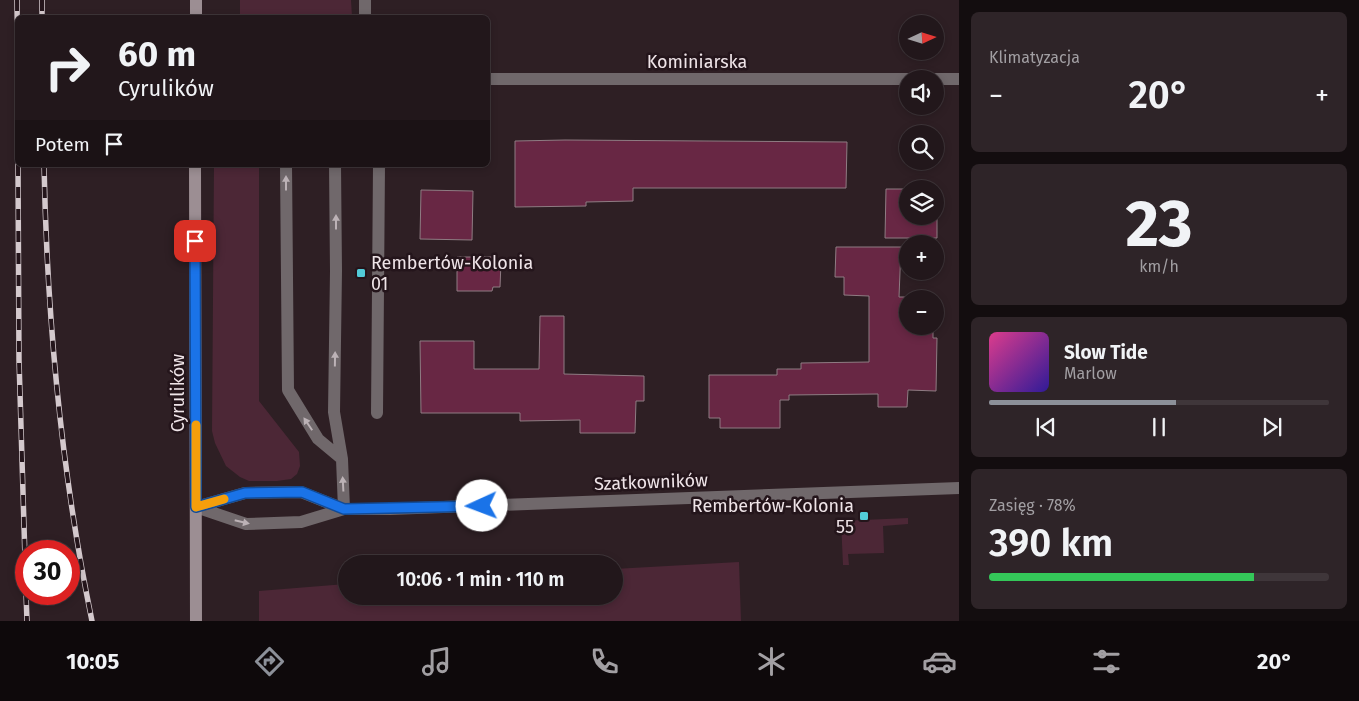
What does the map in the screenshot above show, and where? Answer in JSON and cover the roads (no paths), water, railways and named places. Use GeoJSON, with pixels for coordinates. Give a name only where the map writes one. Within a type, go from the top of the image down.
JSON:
{"type":"FeatureCollection","features":[{"type":"Feature","properties":{"kind":"main road"},"geometry":{"type":"LineString","coordinates":[[196,0],[196,15]]}},
{"type":"Feature","properties":{"kind":"main road","name":"Cyrulików"},"geometry":{"type":"LineString","coordinates":[[195,167],[196,621]]}},
{"type":"Feature","properties":{"kind":"street"},"geometry":{"type":"LineString","coordinates":[[365,0],[365,15]]}},
{"type":"Feature","properties":{"kind":"street","name":"Kominiarska"},"geometry":{"type":"LineString","coordinates":[[490,80],[899,79]]}},
{"type":"Feature","properties":{"kind":"street"},"geometry":{"type":"LineString","coordinates":[[944,79],[959,79]]}},
{"type":"Feature","properties":{"kind":"street"},"geometry":{"type":"LineString","coordinates":[[286,167],[288,390],[318,439],[342,460]]}},
{"type":"Feature","properties":{"kind":"street"},"geometry":{"type":"LineString","coordinates":[[335,167],[334,412],[342,460],[344,509]]}},
{"type":"Feature","properties":{"kind":"street"},"geometry":{"type":"LineString","coordinates":[[377,414],[379,167]]}},
{"type":"Feature","properties":{"kind":"street","name":"Szatkowników"},"geometry":{"type":"LineString","coordinates":[[196,507],[246,524],[301,522],[344,509],[959,488]]}},
{"type":"Feature","properties":{"kind":"street","name":"Szatkowników"},"geometry":{"type":"LineString","coordinates":[[196,507],[245,493],[302,492],[344,509]]}},
{"type":"Feature","properties":{"kind":"railway"},"geometry":{"type":"LineString","coordinates":[[17,0],[17,15]]}},
{"type":"Feature","properties":{"kind":"railway"},"geometry":{"type":"LineString","coordinates":[[42,0],[42,15]]}},
{"type":"Feature","properties":{"kind":"railway"},"geometry":{"type":"LineString","coordinates":[[18,167],[19,360],[24,540]]}},
{"type":"Feature","properties":{"kind":"railway"},"geometry":{"type":"LineString","coordinates":[[44,167],[48,280],[64,451],[81,565],[92,621]]}},
{"type":"Feature","properties":{"kind":"railway"},"geometry":{"type":"LineString","coordinates":[[26,605],[27,621]]}},
{"type":"Feature","properties":{"kind":"place","name":"Rembertów-Kolonia 01"},"geometry":{"type":"Point","coordinates":[361,273]}},
{"type":"Feature","properties":{"kind":"place","name":"Rembertów-Kolonia 55"},"geometry":{"type":"Point","coordinates":[864,516]}}]}
